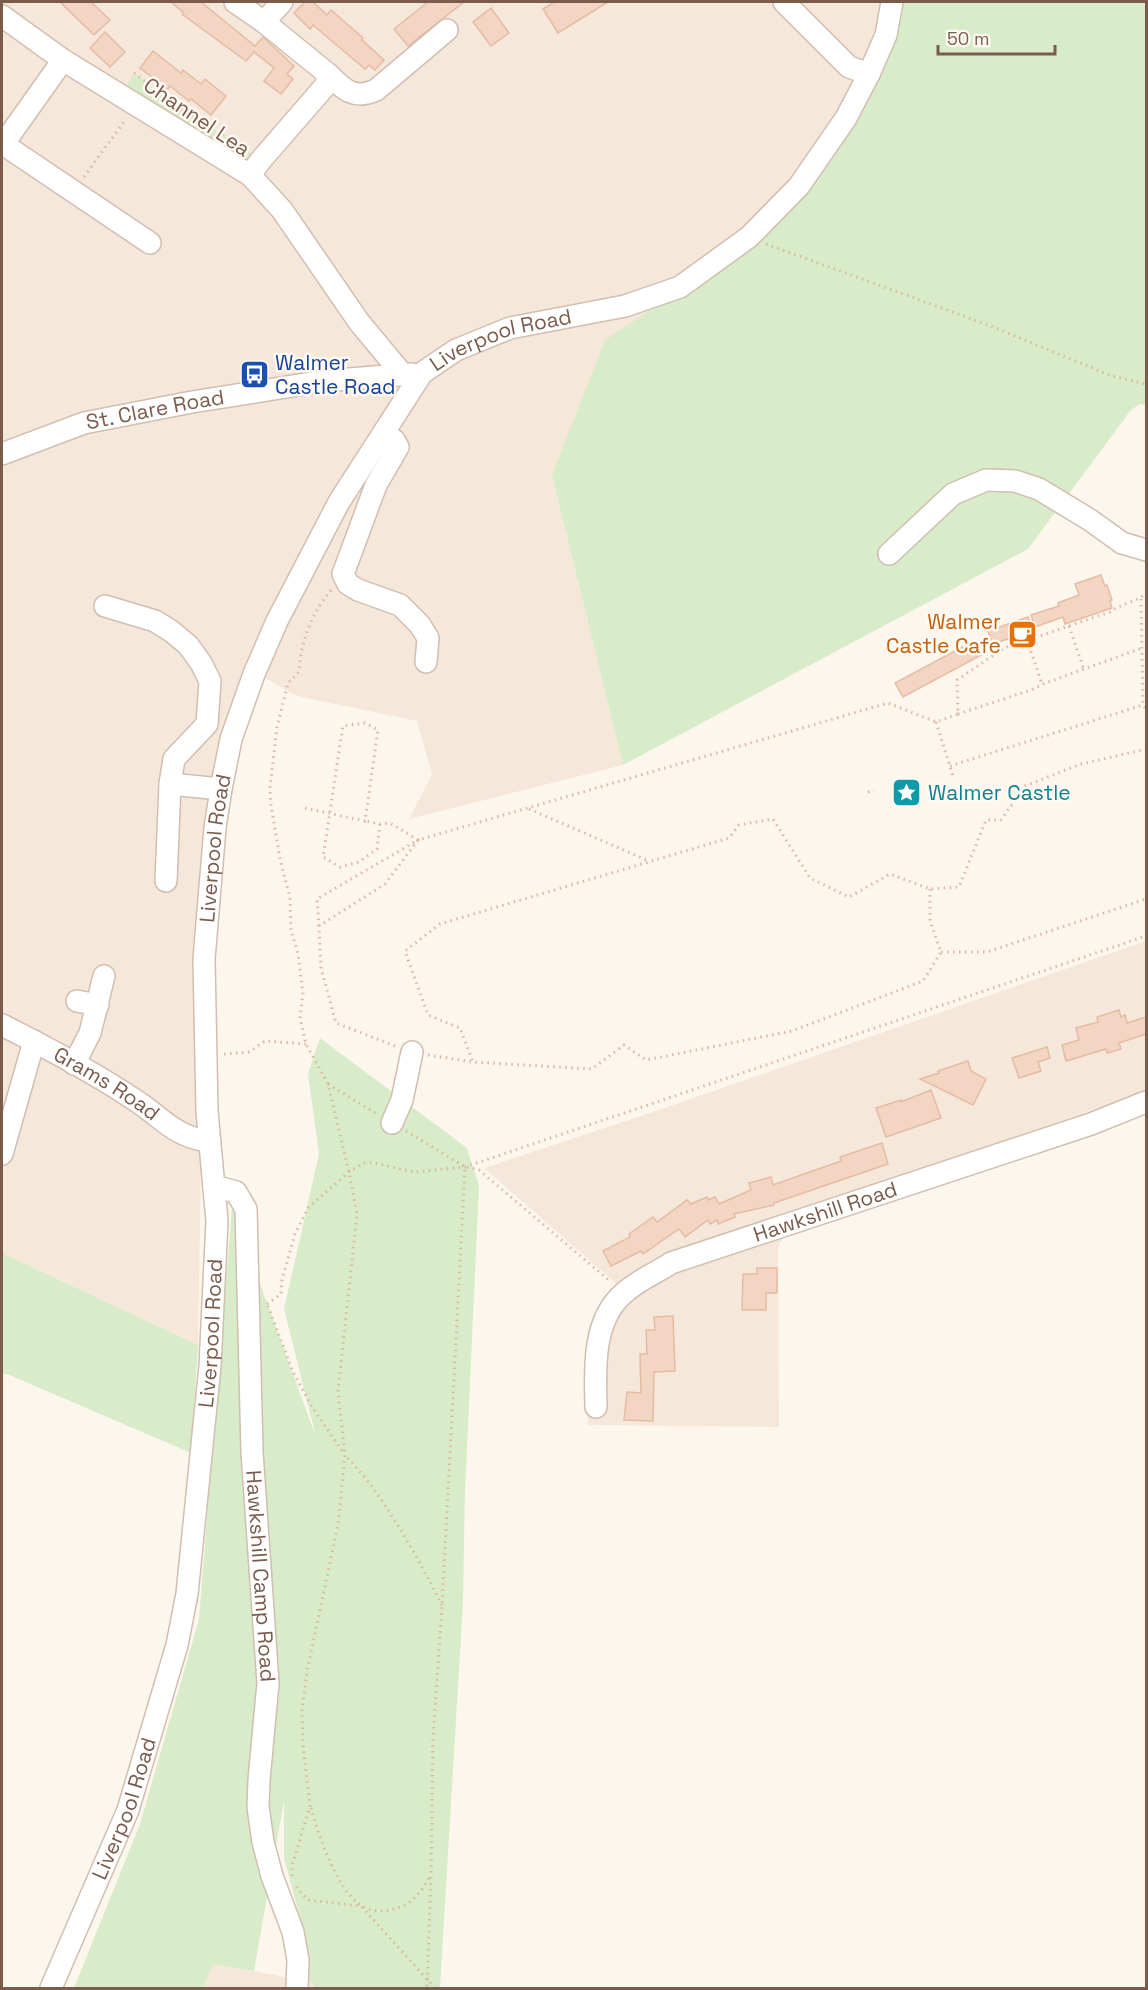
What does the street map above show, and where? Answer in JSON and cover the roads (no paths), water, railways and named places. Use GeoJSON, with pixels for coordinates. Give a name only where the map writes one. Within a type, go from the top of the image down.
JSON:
{"type":"FeatureCollection","features":[{"type":"Feature","properties":{"kind":"street"},"geometry":{"type":"LineString","coordinates":[[235,2],[264,22],[353,94],[364,96],[376,90],[447,30]]}},
{"type":"Feature","properties":{"kind":"street"},"geometry":{"type":"LineString","coordinates":[[264,22],[282,2]]}},
{"type":"Feature","properties":{"kind":"street"},"geometry":{"type":"LineString","coordinates":[[784,2],[849,67],[869,74]]}},
{"type":"Feature","properties":{"kind":"street","name":"Liverpool Road"},"geometry":{"type":"LineString","coordinates":[[51,1989],[128,1810],[177,1644],[187,1594],[210,1366],[217,1221],[209,1141],[204,959],[215,828],[221,789],[231,739],[254,674],[277,621],[339,502],[384,433],[412,374],[456,350],[510,328],[625,306],[680,287],[749,237],[799,186],[846,118],[886,35],[892,2]]}},
{"type":"Feature","properties":{"kind":"street"},"geometry":{"type":"LineString","coordinates":[[2,16],[63,60],[136,106],[256,168],[359,322],[412,374]]}},
{"type":"Feature","properties":{"kind":"street"},"geometry":{"type":"LineString","coordinates":[[63,60],[2,145],[150,242]]}},
{"type":"Feature","properties":{"kind":"street","name":"Channel Lea"},"geometry":{"type":"LineString","coordinates":[[256,168],[326,85],[328,74]]}},
{"type":"Feature","properties":{"kind":"street","name":"St. Clare Road"},"geometry":{"type":"LineString","coordinates":[[2,454],[84,423],[170,406],[324,381],[412,374]]}},
{"type":"Feature","properties":{"kind":"street"},"geometry":{"type":"LineString","coordinates":[[384,433],[394,440],[398,447],[376,486],[343,574],[348,584],[358,590],[400,605],[420,624],[428,638],[426,662]]}},
{"type":"Feature","properties":{"kind":"street"},"geometry":{"type":"LineString","coordinates":[[889,554],[953,494],[986,480],[1015,481],[1039,489],[1090,520],[1122,543],[1146,550]]}},
{"type":"Feature","properties":{"kind":"street"},"geometry":{"type":"LineString","coordinates":[[105,606],[155,621],[171,631],[188,645],[210,681],[207,724],[174,759],[170,784],[166,881]]}},
{"type":"Feature","properties":{"kind":"street"},"geometry":{"type":"LineString","coordinates":[[170,784],[221,789]]}},
{"type":"Feature","properties":{"kind":"street"},"geometry":{"type":"LineString","coordinates":[[74,1064],[90,1033],[104,976]]}},
{"type":"Feature","properties":{"kind":"street"},"geometry":{"type":"LineString","coordinates":[[77,1001],[98,1005]]}},
{"type":"Feature","properties":{"kind":"street","name":"Grams Road"},"geometry":{"type":"LineString","coordinates":[[2,1025],[139,1102],[177,1132],[194,1140],[209,1141]]}},
{"type":"Feature","properties":{"kind":"street"},"geometry":{"type":"LineString","coordinates":[[2,1154],[34,1041]]}},
{"type":"Feature","properties":{"kind":"street"},"geometry":{"type":"LineString","coordinates":[[392,1123],[402,1100],[412,1052]]}},
{"type":"Feature","properties":{"kind":"street","name":"Hawkshill Road"},"geometry":{"type":"LineString","coordinates":[[596,1407],[595,1365],[601,1332],[613,1306],[624,1293],[671,1263],[1091,1124],[1146,1102]]}},
{"type":"Feature","properties":{"kind":"street","name":"Hawkshill Camp Road"},"geometry":{"type":"LineString","coordinates":[[214,1186],[236,1192],[246,1209],[252,1452],[268,1683],[258,1807],[263,1842],[272,1876],[293,1932],[298,1960],[298,1983]]}},
{"type":"Feature","properties":{"kind":"place","name":"Walmer Castle Road"},"geometry":{"type":"Point","coordinates":[254,375]}},
{"type":"Feature","properties":{"kind":"place","name":"Walmer Castle Cafe"},"geometry":{"type":"Point","coordinates":[1022,634]}},
{"type":"Feature","properties":{"kind":"place","name":"Walmer Castle"},"geometry":{"type":"Point","coordinates":[907,793]}}]}
